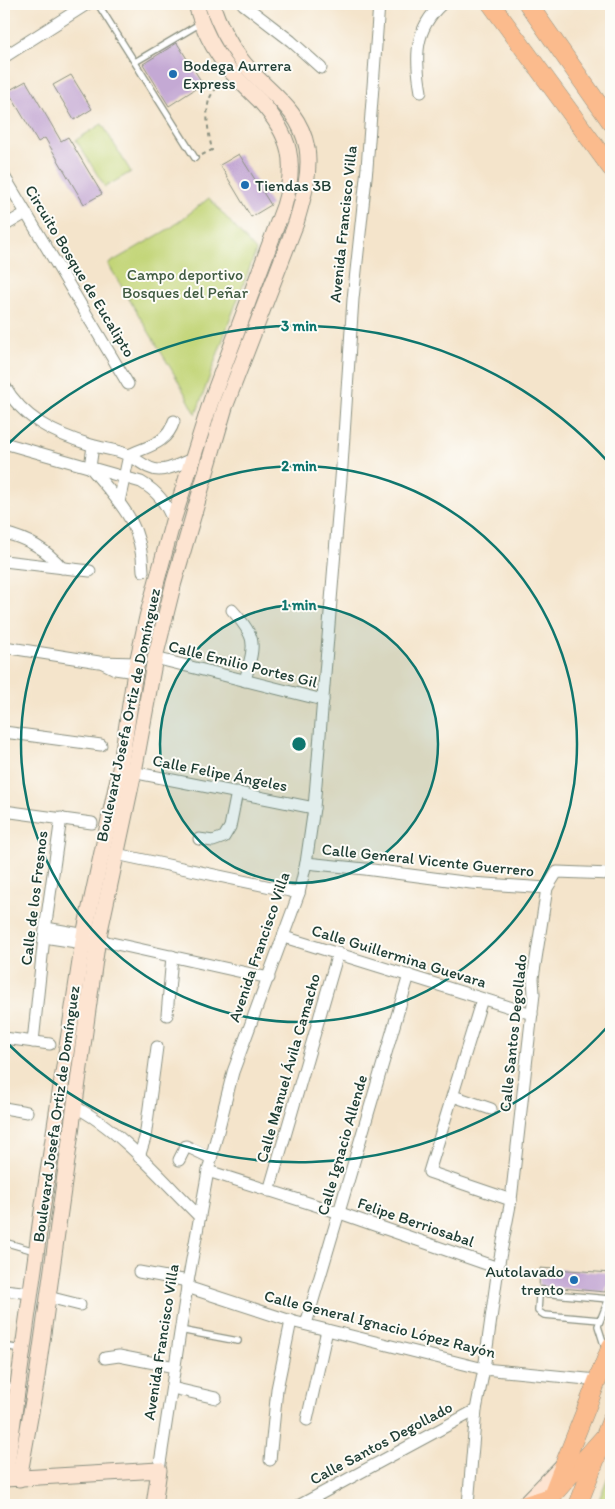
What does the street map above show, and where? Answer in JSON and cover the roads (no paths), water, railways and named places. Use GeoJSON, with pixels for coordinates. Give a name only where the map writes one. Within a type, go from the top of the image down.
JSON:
{"type":"FeatureCollection","features":[{"type":"Feature","properties":{"kind":"main road"},"geometry":{"type":"LineString","coordinates":[[491,4],[611,168]]}},
{"type":"Feature","properties":{"kind":"main road"},"geometry":{"type":"LineString","coordinates":[[528,4],[611,122]]}},
{"type":"Feature","properties":{"kind":"main road"},"geometry":{"type":"LineString","coordinates":[[549,1503],[609,1351]]}},
{"type":"Feature","properties":{"kind":"main road"},"geometry":{"type":"LineString","coordinates":[[578,1505],[608,1434],[611,1420]]}},
{"type":"Feature","properties":{"kind":"main road"},"geometry":{"type":"LineString","coordinates":[[525,1505],[549,1503],[608,1434]]}},
{"type":"Feature","properties":{"kind":"street"},"geometry":{"type":"LineString","coordinates":[[4,57],[87,4]]}},
{"type":"Feature","properties":{"kind":"street","name":"Boulevard Josefa Ortiz de Domínguez"},"geometry":{"type":"LineString","coordinates":[[9,1479],[10,1387],[20,1369],[41,1218],[127,771],[148,697],[155,658],[174,582],[225,407],[296,223],[307,175],[307,148],[293,113],[214,48],[201,23],[196,4]]}},
{"type":"Feature","properties":{"kind":"street","name":"Boulevard Josefa Ortiz de Domínguez"},"geometry":{"type":"LineString","coordinates":[[9,1479],[38,1372],[75,1108],[94,941],[116,854],[127,771],[132,695],[146,617],[173,521],[211,401],[290,184],[291,164],[286,140],[275,120],[234,63],[212,4]]}},
{"type":"Feature","properties":{"kind":"street"},"geometry":{"type":"LineString","coordinates":[[243,4],[292,41],[321,68]]}},
{"type":"Feature","properties":{"kind":"street","name":"Avenida Francisco Villa"},"geometry":{"type":"LineString","coordinates":[[154,1505],[187,1284],[208,1170],[233,1072],[284,937],[299,893],[306,864],[314,808],[342,466],[353,299],[367,168],[379,4]]}},
{"type":"Feature","properties":{"kind":"street"},"geometry":{"type":"LineString","coordinates":[[422,92],[416,67],[418,43],[429,20],[442,4]]}},
{"type":"Feature","properties":{"kind":"street","name":"Circuito Bosque de Eucalipto"},"geometry":{"type":"LineString","coordinates":[[4,176],[128,384]]}},
{"type":"Feature","properties":{"kind":"street"},"geometry":{"type":"LineString","coordinates":[[286,198],[302,203]]}},
{"type":"Feature","properties":{"kind":"street"},"geometry":{"type":"LineString","coordinates":[[4,226],[26,212]]}},
{"type":"Feature","properties":{"kind":"street"},"geometry":{"type":"LineString","coordinates":[[259,272],[274,279]]}},
{"type":"Feature","properties":{"kind":"street"},"geometry":{"type":"LineString","coordinates":[[4,386],[12,399],[28,416],[56,432],[93,446],[128,455],[144,465],[160,470],[192,459]]}},
{"type":"Feature","properties":{"kind":"street"},"geometry":{"type":"LineString","coordinates":[[128,455],[157,444],[171,430],[174,421]]}},
{"type":"Feature","properties":{"kind":"street"},"geometry":{"type":"LineString","coordinates":[[4,443],[141,482],[153,489],[162,498],[173,521]]}},
{"type":"Feature","properties":{"kind":"street"},"geometry":{"type":"LineString","coordinates":[[93,446],[90,467],[119,502],[135,527],[141,549],[143,571]]}},
{"type":"Feature","properties":{"kind":"street"},"geometry":{"type":"LineString","coordinates":[[119,502],[128,455]]}},
{"type":"Feature","properties":{"kind":"street"},"geometry":{"type":"LineString","coordinates":[[4,533],[19,536],[38,545],[62,568]]}},
{"type":"Feature","properties":{"kind":"street"},"geometry":{"type":"LineString","coordinates":[[4,561],[90,571]]}},
{"type":"Feature","properties":{"kind":"street"},"geometry":{"type":"LineString","coordinates":[[158,576],[174,582]]}},
{"type":"Feature","properties":{"kind":"street"},"geometry":{"type":"LineString","coordinates":[[232,610],[248,627],[253,646],[244,681]]}},
{"type":"Feature","properties":{"kind":"street"},"geometry":{"type":"LineString","coordinates":[[4,648],[99,662],[116,661],[136,667]]}},
{"type":"Feature","properties":{"kind":"street","name":"Calle Emilio Portes Gil"},"geometry":{"type":"LineString","coordinates":[[155,658],[323,700]]}},
{"type":"Feature","properties":{"kind":"street"},"geometry":{"type":"LineString","coordinates":[[132,695],[148,697]]}},
{"type":"Feature","properties":{"kind":"street"},"geometry":{"type":"LineString","coordinates":[[4,732],[101,745]]}},
{"type":"Feature","properties":{"kind":"street","name":"Calle Felipe Ángeles"},"geometry":{"type":"LineString","coordinates":[[127,771],[314,808]]}},
{"type":"Feature","properties":{"kind":"street"},"geometry":{"type":"LineString","coordinates":[[199,839],[213,841],[224,838],[230,828],[237,792]]}},
{"type":"Feature","properties":{"kind":"street"},"geometry":{"type":"LineString","coordinates":[[4,811],[92,823]]}},
{"type":"Feature","properties":{"kind":"street","name":"Calle de los Fresnos"},"geometry":{"type":"LineString","coordinates":[[33,1042],[45,933],[61,818]]}},
{"type":"Feature","properties":{"kind":"street"},"geometry":{"type":"LineString","coordinates":[[116,854],[299,893]]}},
{"type":"Feature","properties":{"kind":"street","name":"Calle General Vicente Guerrero"},"geometry":{"type":"LineString","coordinates":[[306,864],[365,869],[471,883],[547,888]]}},
{"type":"Feature","properties":{"kind":"street","name":"Calle General Vicente Guerrero"},"geometry":{"type":"LineString","coordinates":[[557,872],[611,874]]}},
{"type":"Feature","properties":{"kind":"street","name":"Calle Santos Degollado"},"geometry":{"type":"LineString","coordinates":[[468,1505],[476,1410],[484,1369],[498,1268],[511,1200],[534,994],[533,978],[547,888],[557,872]]}},
{"type":"Feature","properties":{"kind":"street"},"geometry":{"type":"LineString","coordinates":[[45,933],[172,956],[269,978]]}},
{"type":"Feature","properties":{"kind":"street","name":"Calle Guillermina Guevara"},"geometry":{"type":"LineString","coordinates":[[284,937],[532,1014]]}},
{"type":"Feature","properties":{"kind":"street","name":"Calle Manuel Ávila Camacho"},"geometry":{"type":"LineString","coordinates":[[269,1191],[338,953]]}},
{"type":"Feature","properties":{"kind":"street"},"geometry":{"type":"LineString","coordinates":[[167,1016],[172,956]]}},
{"type":"Feature","properties":{"kind":"street","name":"Calle Ignacio Allende"},"geometry":{"type":"LineString","coordinates":[[306,1324],[409,976]]}},
{"type":"Feature","properties":{"kind":"street"},"geometry":{"type":"LineString","coordinates":[[482,999],[429,1172],[511,1200]]}},
{"type":"Feature","properties":{"kind":"street"},"geometry":{"type":"LineString","coordinates":[[4,1038],[50,1044]]}},
{"type":"Feature","properties":{"kind":"street"},"geometry":{"type":"LineString","coordinates":[[139,1157],[145,1138],[157,1047]]}},
{"type":"Feature","properties":{"kind":"street"},"geometry":{"type":"LineString","coordinates":[[452,1096],[491,1109]]}},
{"type":"Feature","properties":{"kind":"street"},"geometry":{"type":"LineString","coordinates":[[4,1108],[27,1112]]}},
{"type":"Feature","properties":{"kind":"street"},"geometry":{"type":"LineString","coordinates":[[75,1108],[87,1113],[103,1124],[200,1218]]}},
{"type":"Feature","properties":{"kind":"street"},"geometry":{"type":"LineString","coordinates":[[179,1160],[186,1146],[211,1158]]}},
{"type":"Feature","properties":{"kind":"street","name":"Felipe Berriosabal"},"geometry":{"type":"LineString","coordinates":[[208,1170],[340,1213],[498,1268]]}},
{"type":"Feature","properties":{"kind":"street"},"geometry":{"type":"LineString","coordinates":[[41,1218],[58,1221]]}},
{"type":"Feature","properties":{"kind":"street","name":"Calle General Ignacio López Rayón"},"geometry":{"type":"LineString","coordinates":[[139,1272],[187,1284],[290,1321],[484,1369],[597,1380]]}},
{"type":"Feature","properties":{"kind":"street"},"geometry":{"type":"LineString","coordinates":[[4,1290],[31,1293]]}},
{"type":"Feature","properties":{"kind":"street"},"geometry":{"type":"LineString","coordinates":[[48,1297],[80,1305]]}},
{"type":"Feature","properties":{"kind":"street"},"geometry":{"type":"LineString","coordinates":[[270,1460],[277,1389],[290,1321]]}},
{"type":"Feature","properties":{"kind":"street"},"geometry":{"type":"LineString","coordinates":[[307,1420],[327,1330]]}},
{"type":"Feature","properties":{"kind":"street"},"geometry":{"type":"LineString","coordinates":[[106,1358],[119,1356],[175,1367]]}},
{"type":"Feature","properties":{"kind":"street"},"geometry":{"type":"LineString","coordinates":[[20,1369],[38,1372]]}},
{"type":"Feature","properties":{"kind":"street"},"geometry":{"type":"LineString","coordinates":[[172,1388],[216,1398]]}},
{"type":"Feature","properties":{"kind":"street","name":"Calle Santos Degollado"},"geometry":{"type":"LineString","coordinates":[[300,1505],[476,1410]]}},
{"type":"Feature","properties":{"kind":"street"},"geometry":{"type":"LineString","coordinates":[[525,1505],[565,1463]]}},
{"type":"Feature","properties":{"kind":"street"},"geometry":{"type":"LineString","coordinates":[[9,1479],[159,1470]]}},
{"type":"Feature","properties":{"kind":"lane"},"geometry":{"type":"LineString","coordinates":[[98,4],[195,158]]}},
{"type":"Feature","properties":{"kind":"lane"},"geometry":{"type":"LineString","coordinates":[[135,62],[201,23]]}},
{"type":"Feature","properties":{"kind":"lane"},"geometry":{"type":"LineString","coordinates":[[4,1242],[37,1252]]}},
{"type":"Feature","properties":{"kind":"lane"},"geometry":{"type":"LineString","coordinates":[[600,1320],[544,1314],[538,1311],[539,1296],[542,1293],[610,1296],[598,1326],[609,1351]]}},
{"type":"Feature","properties":{"kind":"lane"},"geometry":{"type":"LineString","coordinates":[[180,1330],[238,1341]]}},
{"type":"Feature","properties":{"kind":"lane"},"geometry":{"type":"LineString","coordinates":[[4,1346],[23,1349]]}},
{"type":"Feature","properties":{"kind":"place","name":"Bodega Aurrera Express"},"geometry":{"type":"Point","coordinates":[173,74]}},
{"type":"Feature","properties":{"kind":"place","name":"Tiendas 3B"},"geometry":{"type":"Point","coordinates":[245,185]}},
{"type":"Feature","properties":{"kind":"place","name":"Autolavado trento"},"geometry":{"type":"Point","coordinates":[574,1280]}},
{"type":"Feature","properties":{"kind":"park label","name":"Campo deportivo Bosques del Peñar"},"geometry":{"type":"Point","coordinates":[185,283]}}]}
